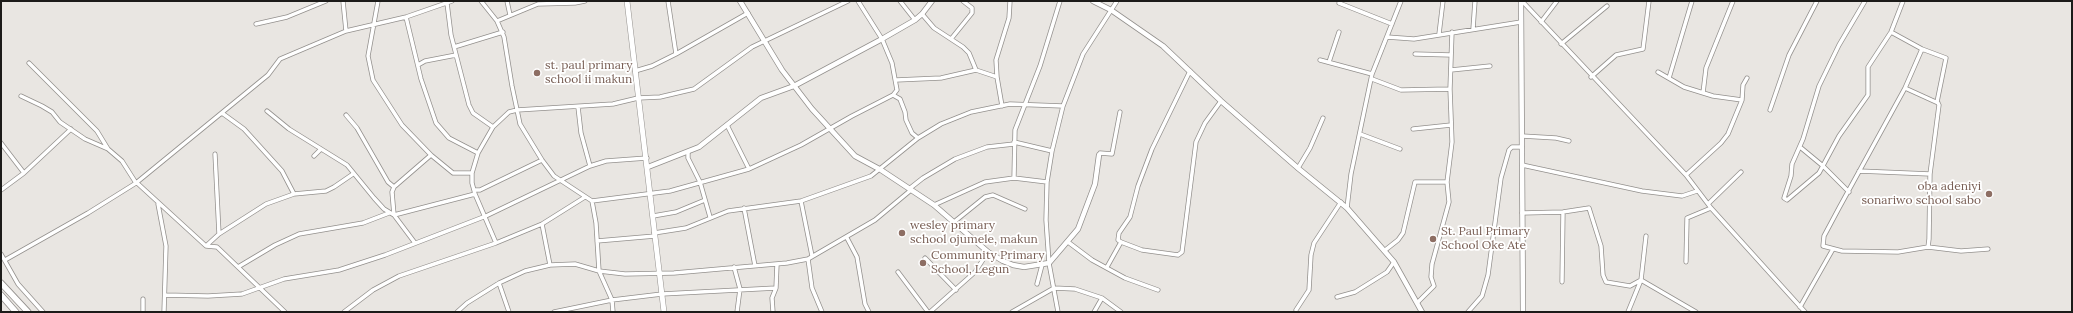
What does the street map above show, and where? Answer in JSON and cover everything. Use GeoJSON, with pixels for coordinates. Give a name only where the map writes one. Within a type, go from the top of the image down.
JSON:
{"type":"FeatureCollection","features":[{"type":"Feature","properties":{"kind":"highway"},"geometry":{"type":"LineString","coordinates":[[1,283],[28,312]]}},
{"type":"Feature","properties":{"kind":"highway"},"geometry":{"type":"LineString","coordinates":[[1,296],[16,312]]}},
{"type":"Feature","properties":{"kind":"main road"},"geometry":{"type":"LineString","coordinates":[[627,1],[638,98],[648,167],[652,216],[664,312]]}},
{"type":"Feature","properties":{"kind":"street"},"geometry":{"type":"LineString","coordinates":[[256,24],[287,17],[326,1]]}},
{"type":"Feature","properties":{"kind":"street"},"geometry":{"type":"LineString","coordinates":[[343,1],[346,31]]}},
{"type":"Feature","properties":{"kind":"street"},"geometry":{"type":"LineString","coordinates":[[378,1],[368,56],[373,80],[402,124],[431,155],[453,173],[472,173]]}},
{"type":"Feature","properties":{"kind":"street"},"geometry":{"type":"LineString","coordinates":[[5,260],[19,249],[136,182],[268,75],[280,59],[346,31],[373,26],[406,17],[452,1]]}},
{"type":"Feature","properties":{"kind":"street"},"geometry":{"type":"LineString","coordinates":[[481,1],[497,21],[503,32],[520,124],[542,160],[554,176],[592,201],[650,195],[749,169],[830,130],[852,116],[893,95],[897,90],[892,63],[882,40],[858,1]]}},
{"type":"Feature","properties":{"kind":"street"},"geometry":{"type":"LineString","coordinates":[[507,1],[510,15]]}},
{"type":"Feature","properties":{"kind":"street"},"geometry":{"type":"LineString","coordinates":[[497,21],[529,7],[546,2],[585,1]]}},
{"type":"Feature","properties":{"kind":"street"},"geometry":{"type":"LineString","coordinates":[[668,1],[676,54]]}},
{"type":"Feature","properties":{"kind":"street"},"geometry":{"type":"LineString","coordinates":[[740,1],[782,70],[830,130],[855,156],[881,170],[934,205],[988,252],[1014,266],[1042,265],[1049,263],[1078,229],[1096,184],[1099,155],[1100,153],[1112,154],[1120,112]]}},
{"type":"Feature","properties":{"kind":"street"},"geometry":{"type":"LineString","coordinates":[[496,243],[475,192],[472,183],[472,173],[478,153],[493,127],[510,112],[517,110],[613,104],[638,98],[660,97],[694,89],[752,47],[766,42],[778,34],[848,1]]}},
{"type":"Feature","properties":{"kind":"street"},"geometry":{"type":"LineString","coordinates":[[900,1],[915,20]]}},
{"type":"Feature","properties":{"kind":"street"},"geometry":{"type":"LineString","coordinates":[[648,167],[688,153],[699,147],[761,98],[794,86],[882,40],[915,20],[922,14],[932,1]]}},
{"type":"Feature","properties":{"kind":"street"},"geometry":{"type":"LineString","coordinates":[[951,39],[972,13],[972,8],[963,1]]}},
{"type":"Feature","properties":{"kind":"street"},"geometry":{"type":"LineString","coordinates":[[1002,106],[996,77],[996,60],[1009,18],[1010,1]]}},
{"type":"Feature","properties":{"kind":"street"},"geometry":{"type":"LineString","coordinates":[[1014,178],[1015,130],[1040,66],[1060,1]]}},
{"type":"Feature","properties":{"kind":"street"},"geometry":{"type":"LineString","coordinates":[[1093,1],[1110,10],[1163,46],[1221,101],[1298,168],[1347,208],[1394,262],[1418,302],[1422,312]]}},
{"type":"Feature","properties":{"kind":"street"},"geometry":{"type":"LineString","coordinates":[[1058,312],[1049,263],[1046,220],[1047,182],[1052,151],[1063,106],[1083,54],[1117,1]]}},
{"type":"Feature","properties":{"kind":"street"},"geometry":{"type":"LineString","coordinates":[[1347,208],[1372,74],[1402,1]]}},
{"type":"Feature","properties":{"kind":"street"},"geometry":{"type":"LineString","coordinates":[[1438,34],[1443,1]]}},
{"type":"Feature","properties":{"kind":"street"},"geometry":{"type":"LineString","coordinates":[[1473,29],[1475,1]]}},
{"type":"Feature","properties":{"kind":"street"},"geometry":{"type":"LineString","coordinates":[[1522,1],[1591,76],[1686,175],[1711,208],[1805,312]]}},
{"type":"Feature","properties":{"kind":"street"},"geometry":{"type":"LineString","coordinates":[[1522,1],[1523,312]]}},
{"type":"Feature","properties":{"kind":"street"},"geometry":{"type":"LineString","coordinates":[[1541,22],[1557,1]]}},
{"type":"Feature","properties":{"kind":"street"},"geometry":{"type":"LineString","coordinates":[[1591,76],[1616,55],[1643,49],[1649,1]]}},
{"type":"Feature","properties":{"kind":"street"},"geometry":{"type":"LineString","coordinates":[[1669,78],[1692,1]]}},
{"type":"Feature","properties":{"kind":"street"},"geometry":{"type":"LineString","coordinates":[[1703,93],[1706,68],[1733,1]]}},
{"type":"Feature","properties":{"kind":"street"},"geometry":{"type":"LineString","coordinates":[[1770,110],[1789,55],[1817,1]]}},
{"type":"Feature","properties":{"kind":"street"},"geometry":{"type":"LineString","coordinates":[[1865,1],[1824,75],[1800,147],[1792,164],[1791,176],[1784,198],[1787,200],[1819,173],[1839,136],[1868,96],[1868,67],[1891,32],[1904,1]]}},
{"type":"Feature","properties":{"kind":"street"},"geometry":{"type":"LineString","coordinates":[[447,3],[454,47],[471,109],[493,127]]}},
{"type":"Feature","properties":{"kind":"street"},"geometry":{"type":"LineString","coordinates":[[1339,3],[1392,24]]}},
{"type":"Feature","properties":{"kind":"street"},"geometry":{"type":"LineString","coordinates":[[1561,44],[1607,6]]}},
{"type":"Feature","properties":{"kind":"street"},"geometry":{"type":"LineString","coordinates":[[635,71],[652,66],[676,54],[748,13]]}},
{"type":"Feature","properties":{"kind":"street"},"geometry":{"type":"LineString","coordinates":[[922,14],[934,28],[963,47],[969,53],[976,70]]}},
{"type":"Feature","properties":{"kind":"street"},"geometry":{"type":"LineString","coordinates":[[406,17],[432,113],[439,129],[450,138],[478,153]]}},
{"type":"Feature","properties":{"kind":"street"},"geometry":{"type":"LineString","coordinates":[[1387,37],[1414,39],[1521,22]]}},
{"type":"Feature","properties":{"kind":"street"},"geometry":{"type":"LineString","coordinates":[[454,47],[503,32]]}},
{"type":"Feature","properties":{"kind":"street"},"geometry":{"type":"LineString","coordinates":[[1329,62],[1339,32]]}},
{"type":"Feature","properties":{"kind":"street"},"geometry":{"type":"LineString","coordinates":[[1418,302],[1434,286],[1432,264],[1449,202],[1447,182],[1452,142],[1450,89],[1452,32]]}},
{"type":"Feature","properties":{"kind":"street"},"geometry":{"type":"LineString","coordinates":[[1891,32],[1922,49],[1946,58],[1938,103],[1930,174],[1928,248]]}},
{"type":"Feature","properties":{"kind":"street"},"geometry":{"type":"LineString","coordinates":[[1922,49],[1905,88],[1824,236],[1823,246],[1842,251],[1898,252],[1928,248],[1961,251],[1988,249]]}},
{"type":"Feature","properties":{"kind":"street"},"geometry":{"type":"LineString","coordinates":[[1415,54],[1451,55]]}},
{"type":"Feature","properties":{"kind":"street"},"geometry":{"type":"LineString","coordinates":[[418,65],[425,61],[456,55]]}},
{"type":"Feature","properties":{"kind":"street"},"geometry":{"type":"LineString","coordinates":[[1320,60],[1372,74]]}},
{"type":"Feature","properties":{"kind":"street"},"geometry":{"type":"LineString","coordinates":[[29,63],[97,130],[108,149]]}},
{"type":"Feature","properties":{"kind":"street"},"geometry":{"type":"LineString","coordinates":[[1451,70],[1490,66]]}},
{"type":"Feature","properties":{"kind":"street"},"geometry":{"type":"LineString","coordinates":[[896,80],[941,78],[976,70],[996,77]]}},
{"type":"Feature","properties":{"kind":"street"},"geometry":{"type":"LineString","coordinates":[[1190,71],[1152,149],[1138,186],[1130,217],[1119,233],[1118,240],[1148,251],[1178,255],[1182,252],[1196,142],[1205,123],[1221,101]]}},
{"type":"Feature","properties":{"kind":"street"},"geometry":{"type":"LineString","coordinates":[[1658,72],[1684,88],[1742,100]]}},
{"type":"Feature","properties":{"kind":"street"},"geometry":{"type":"LineString","coordinates":[[1372,78],[1401,90],[1450,89]]}},
{"type":"Feature","properties":{"kind":"street"},"geometry":{"type":"LineString","coordinates":[[1686,175],[1725,138],[1742,100],[1743,85],[1747,78]]}},
{"type":"Feature","properties":{"kind":"street"},"geometry":{"type":"LineString","coordinates":[[1905,88],[1938,103]]}},
{"type":"Feature","properties":{"kind":"street"},"geometry":{"type":"LineString","coordinates":[[893,95],[900,99],[905,112],[906,120],[912,133],[918,138]]}},
{"type":"Feature","properties":{"kind":"street"},"geometry":{"type":"LineString","coordinates":[[21,96],[42,106],[85,139],[108,149],[122,161],[136,182],[158,203],[206,246],[217,247],[259,289],[268,295],[285,312]]}},
{"type":"Feature","properties":{"kind":"street"},"geometry":{"type":"LineString","coordinates":[[597,241],[655,234],[686,228],[710,217],[744,208],[801,201],[871,176],[881,170],[901,150],[918,138],[952,118],[970,112],[1002,106],[1063,106]]}},
{"type":"Feature","properties":{"kind":"street"},"geometry":{"type":"LineString","coordinates":[[578,107],[580,128],[590,166]]}},
{"type":"Feature","properties":{"kind":"street"},"geometry":{"type":"LineString","coordinates":[[267,111],[288,129],[347,165],[374,198],[389,213],[394,215],[475,192],[542,160]]}},
{"type":"Feature","properties":{"kind":"street"},"geometry":{"type":"LineString","coordinates":[[222,112],[244,129],[282,171],[294,194]]}},
{"type":"Feature","properties":{"kind":"street"},"geometry":{"type":"LineString","coordinates":[[346,115],[357,128],[388,182],[394,186]]}},
{"type":"Feature","properties":{"kind":"street"},"geometry":{"type":"LineString","coordinates":[[1298,168],[1310,148],[1323,118]]}},
{"type":"Feature","properties":{"kind":"street"},"geometry":{"type":"LineString","coordinates":[[727,125],[749,169]]}},
{"type":"Feature","properties":{"kind":"street"},"geometry":{"type":"LineString","coordinates":[[1413,129],[1451,125]]}},
{"type":"Feature","properties":{"kind":"street"},"geometry":{"type":"LineString","coordinates":[[1,190],[24,172],[71,129]]}},
{"type":"Feature","properties":{"kind":"street"},"geometry":{"type":"LineString","coordinates":[[1360,134],[1400,149]]}},
{"type":"Feature","properties":{"kind":"street"},"geometry":{"type":"LineString","coordinates":[[1522,136],[1556,138],[1569,141]]}},
{"type":"Feature","properties":{"kind":"street"},"geometry":{"type":"LineString","coordinates":[[1,143],[24,172]]}},
{"type":"Feature","properties":{"kind":"street"},"geometry":{"type":"LineString","coordinates":[[457,312],[467,303],[499,283],[525,271],[550,265],[576,264],[599,271],[625,274],[734,268],[777,264],[808,259],[847,238],[875,220],[923,178],[960,156],[986,147],[1014,143],[1052,151]]}},
{"type":"Feature","properties":{"kind":"street"},"geometry":{"type":"LineString","coordinates":[[1468,312],[1482,296],[1488,275],[1501,178],[1509,150],[1512,147],[1522,147]]}},
{"type":"Feature","properties":{"kind":"street"},"geometry":{"type":"LineString","coordinates":[[1800,147],[1823,166],[1849,192]]}},
{"type":"Feature","properties":{"kind":"street"},"geometry":{"type":"LineString","coordinates":[[314,156],[321,149]]}},
{"type":"Feature","properties":{"kind":"street"},"geometry":{"type":"LineString","coordinates":[[688,153],[688,158],[700,182],[710,217]]}},
{"type":"Feature","properties":{"kind":"street"},"geometry":{"type":"LineString","coordinates":[[215,154],[219,234]]}},
{"type":"Feature","properties":{"kind":"street"},"geometry":{"type":"LineString","coordinates":[[415,243],[394,215],[392,198],[394,186],[431,155]]}},
{"type":"Feature","properties":{"kind":"street"},"geometry":{"type":"LineString","coordinates":[[165,295],[208,296],[242,294],[284,280],[339,270],[486,216],[590,166],[606,161],[646,158]]}},
{"type":"Feature","properties":{"kind":"street"},"geometry":{"type":"LineString","coordinates":[[1522,165],[1612,183],[1642,191],[1682,196],[1697,191]]}},
{"type":"Feature","properties":{"kind":"street"},"geometry":{"type":"LineString","coordinates":[[1859,171],[1930,174]]}},
{"type":"Feature","properties":{"kind":"street"},"geometry":{"type":"LineString","coordinates":[[1708,204],[1741,172]]}},
{"type":"Feature","properties":{"kind":"street"},"geometry":{"type":"LineString","coordinates":[[206,246],[219,234],[266,204],[294,194],[326,190],[334,187],[353,174]]}},
{"type":"Feature","properties":{"kind":"street"},"geometry":{"type":"LineString","coordinates":[[934,205],[985,182],[1014,178],[1047,182]]}},
{"type":"Feature","properties":{"kind":"street"},"geometry":{"type":"LineString","coordinates":[[1384,251],[1404,233],[1415,182],[1447,182]]}},
{"type":"Feature","properties":{"kind":"street"},"geometry":{"type":"LineString","coordinates":[[954,222],[985,197],[993,195],[1025,209]]}},
{"type":"Feature","properties":{"kind":"street"},"geometry":{"type":"LineString","coordinates":[[344,312],[373,290],[399,276],[496,243],[542,224],[585,197]]}},
{"type":"Feature","properties":{"kind":"street"},"geometry":{"type":"LineString","coordinates":[[652,216],[676,212],[705,200]]}},
{"type":"Feature","properties":{"kind":"street"},"geometry":{"type":"LineString","coordinates":[[592,201],[596,223],[599,271],[612,300],[613,312]]}},
{"type":"Feature","properties":{"kind":"street"},"geometry":{"type":"LineString","coordinates":[[801,201],[812,256]]}},
{"type":"Feature","properties":{"kind":"street"},"geometry":{"type":"LineString","coordinates":[[1296,310],[1309,290],[1311,255],[1314,243],[1340,202]]}},
{"type":"Feature","properties":{"kind":"street"},"geometry":{"type":"LineString","coordinates":[[158,203],[166,246],[164,312]]}},
{"type":"Feature","properties":{"kind":"street"},"geometry":{"type":"LineString","coordinates":[[744,208],[755,266]]}},
{"type":"Feature","properties":{"kind":"street"},"geometry":{"type":"LineString","coordinates":[[1522,213],[1563,212],[1589,208],[1601,246],[1603,275],[1606,282],[1630,286],[1641,280]]}},
{"type":"Feature","properties":{"kind":"street"},"geometry":{"type":"LineString","coordinates":[[1686,262],[1687,218],[1711,208]]}},
{"type":"Feature","properties":{"kind":"street"},"geometry":{"type":"LineString","coordinates":[[1562,282],[1563,212]]}},
{"type":"Feature","properties":{"kind":"street"},"geometry":{"type":"LineString","coordinates":[[238,267],[275,245],[299,234],[363,223],[389,213]]}},
{"type":"Feature","properties":{"kind":"street"},"geometry":{"type":"LineString","coordinates":[[542,224],[550,265]]}},
{"type":"Feature","properties":{"kind":"street"},"geometry":{"type":"LineString","coordinates":[[1628,312],[1641,280],[1646,236]]}},
{"type":"Feature","properties":{"kind":"street"},"geometry":{"type":"LineString","coordinates":[[847,238],[857,257],[865,304],[869,312]]}},
{"type":"Feature","properties":{"kind":"street"},"geometry":{"type":"LineString","coordinates":[[1068,242],[1092,260],[1125,278],[1158,290]]}},
{"type":"Feature","properties":{"kind":"street"},"geometry":{"type":"LineString","coordinates":[[1107,268],[1121,242]]}},
{"type":"Feature","properties":{"kind":"street"},"geometry":{"type":"LineString","coordinates":[[1800,307],[1833,249]]}},
{"type":"Feature","properties":{"kind":"street"},"geometry":{"type":"LineString","coordinates":[[898,272],[929,312],[975,272],[988,252]]}},
{"type":"Feature","properties":{"kind":"street"},"geometry":{"type":"LineString","coordinates":[[1,254],[18,284],[43,312]]}},
{"type":"Feature","properties":{"kind":"street"},"geometry":{"type":"LineString","coordinates":[[925,258],[956,290]]}},
{"type":"Feature","properties":{"kind":"street"},"geometry":{"type":"LineString","coordinates":[[808,259],[812,288],[822,312]]}},
{"type":"Feature","properties":{"kind":"street"},"geometry":{"type":"LineString","coordinates":[[1337,297],[1355,292],[1387,272],[1394,262]]}},
{"type":"Feature","properties":{"kind":"street"},"geometry":{"type":"LineString","coordinates":[[773,312],[772,298],[776,288],[777,264]]}},
{"type":"Feature","properties":{"kind":"street"},"geometry":{"type":"LineString","coordinates":[[1037,284],[1042,265]]}},
{"type":"Feature","properties":{"kind":"street"},"geometry":{"type":"LineString","coordinates":[[734,268],[740,288],[737,312]]}},
{"type":"Feature","properties":{"kind":"street"},"geometry":{"type":"LineString","coordinates":[[1641,280],[1696,312]]}},
{"type":"Feature","properties":{"kind":"street"},"geometry":{"type":"LineString","coordinates":[[499,283],[509,312]]}},
{"type":"Feature","properties":{"kind":"street"},"geometry":{"type":"LineString","coordinates":[[554,312],[575,310],[612,300],[662,294],[740,288],[776,288]]}},
{"type":"Feature","properties":{"kind":"street"},"geometry":{"type":"LineString","coordinates":[[1012,312],[1054,288],[1075,289],[1102,298],[1121,312]]}},
{"type":"Feature","properties":{"kind":"street"},"geometry":{"type":"LineString","coordinates":[[142,298],[142,312]]}},
{"type":"Feature","properties":{"kind":"street"},"geometry":{"type":"LineString","coordinates":[[1094,312],[1102,298]]}},
{"type":"Feature","properties":{"kind":"place","name":"st. paul primary school ii makun"},"geometry":{"type":"Point","coordinates":[537,73]}},
{"type":"Feature","properties":{"kind":"place","name":"oba adeniyi sonariwo school sabo"},"geometry":{"type":"Point","coordinates":[1989,194]}},
{"type":"Feature","properties":{"kind":"place","name":"wesley primary school ojumele, makun"},"geometry":{"type":"Point","coordinates":[902,233]}},
{"type":"Feature","properties":{"kind":"place","name":"St. Paul Primary School Oke Ate"},"geometry":{"type":"Point","coordinates":[1433,239]}},
{"type":"Feature","properties":{"kind":"place","name":"Community Primary School, Legun"},"geometry":{"type":"Point","coordinates":[923,263]}}]}
